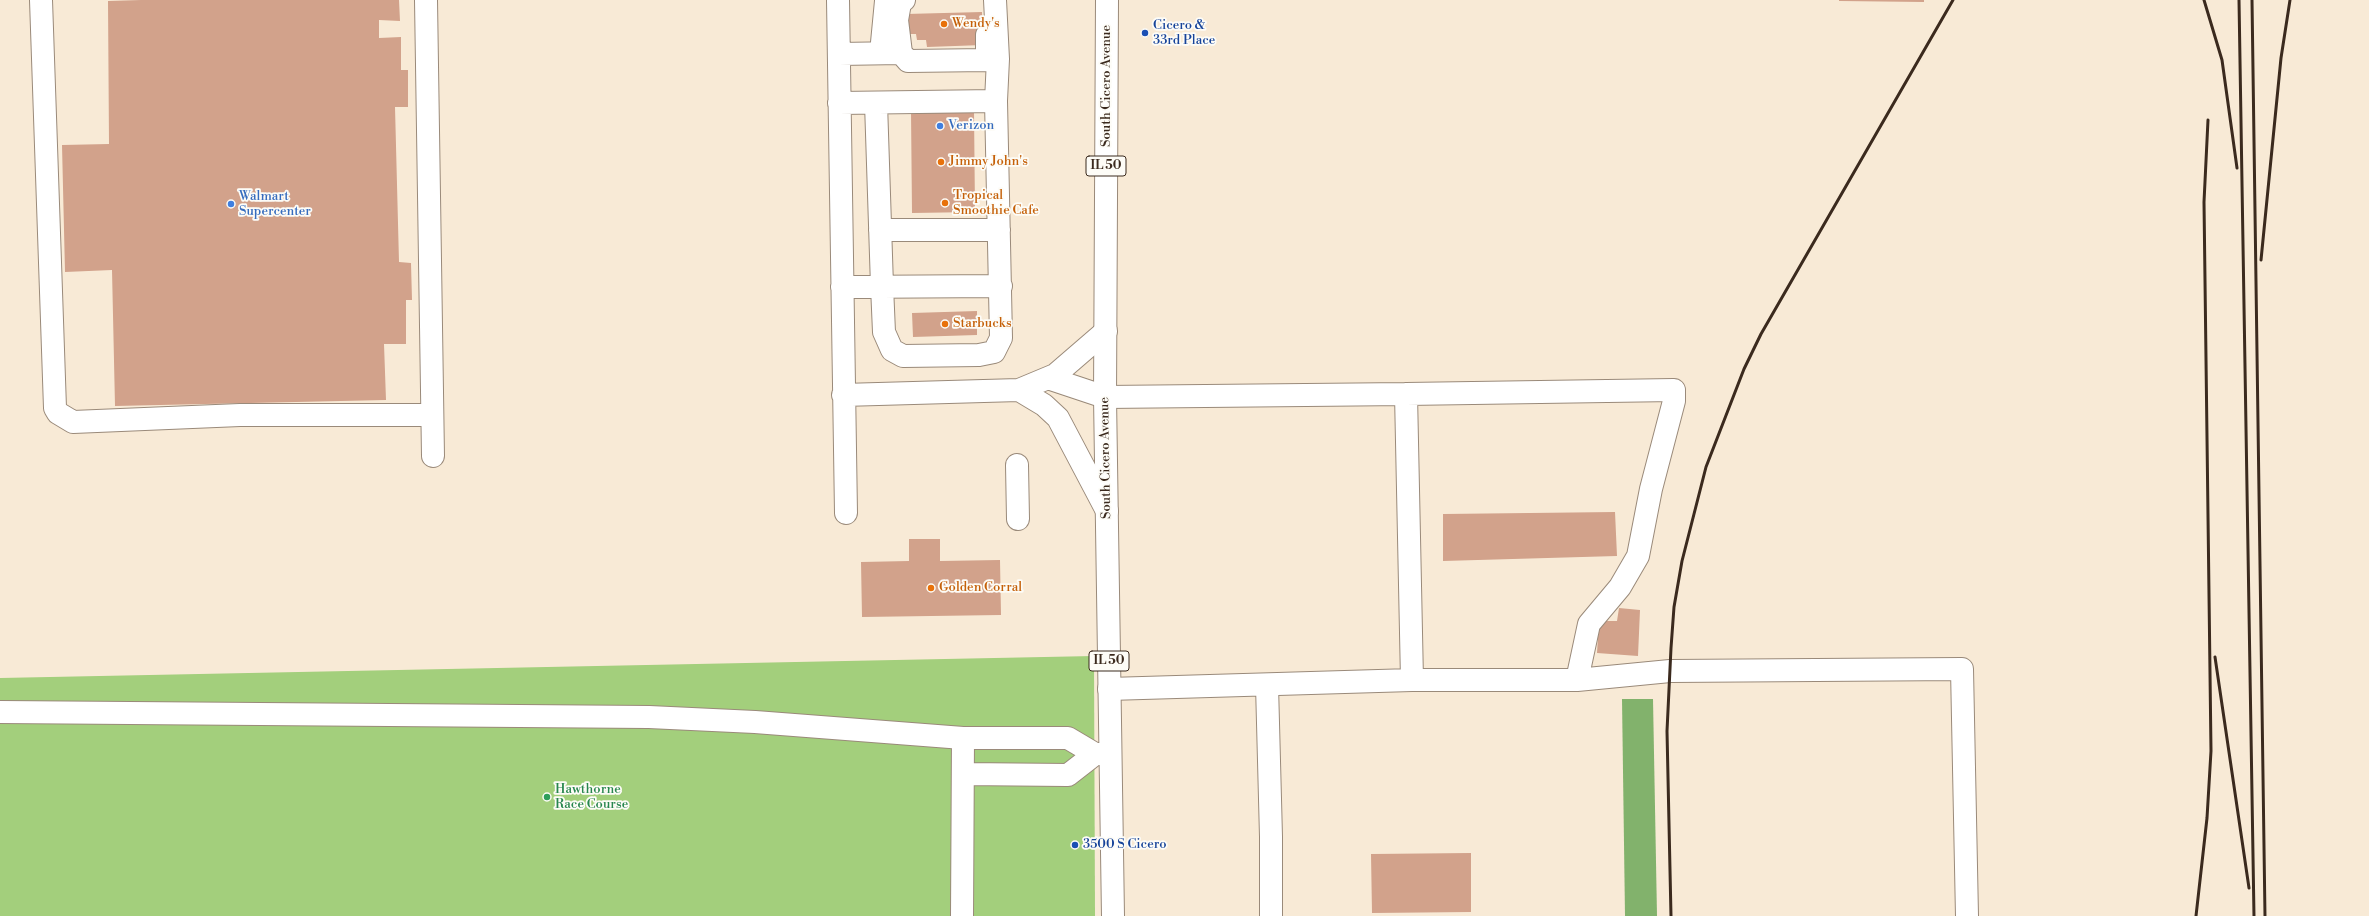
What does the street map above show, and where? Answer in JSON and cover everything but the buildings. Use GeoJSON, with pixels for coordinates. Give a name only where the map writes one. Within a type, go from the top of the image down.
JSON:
{"type":"FeatureCollection","features":[{"type":"Feature","properties":{"kind":"main road"},"geometry":{"type":"LineString","coordinates":[[41,0],[55,408],[58,413],[73,422],[240,415],[432,415]]}},
{"type":"Feature","properties":{"kind":"main road"},"geometry":{"type":"LineString","coordinates":[[426,0],[433,456]]}},
{"type":"Feature","properties":{"kind":"main road"},"geometry":{"type":"LineString","coordinates":[[838,0],[846,513]]}},
{"type":"Feature","properties":{"kind":"main road"},"geometry":{"type":"LineString","coordinates":[[886,0],[891,53]]}},
{"type":"Feature","properties":{"kind":"main road"},"geometry":{"type":"LineString","coordinates":[[891,53],[900,3],[904,0]]}},
{"type":"Feature","properties":{"kind":"main road"},"geometry":{"type":"LineString","coordinates":[[839,54],[891,53],[908,61],[987,60],[986,0]]}},
{"type":"Feature","properties":{"kind":"main road"},"geometry":{"type":"LineString","coordinates":[[876,103],[884,332],[892,350],[903,356],[979,356],[994,352],[1001,338],[996,101],[998,59],[995,0]]}},
{"type":"Feature","properties":{"kind":"main road","name":"South Cicero Avenue"},"geometry":{"type":"LineString","coordinates":[[1107,0],[1106,397],[1109,689],[1102,754],[1113,916]]}},
{"type":"Feature","properties":{"kind":"main road"},"geometry":{"type":"LineString","coordinates":[[839,104],[996,101]]}},
{"type":"Feature","properties":{"kind":"main road"},"geometry":{"type":"LineString","coordinates":[[880,230],[999,230]]}},
{"type":"Feature","properties":{"kind":"main road"},"geometry":{"type":"LineString","coordinates":[[842,287],[1001,286]]}},
{"type":"Feature","properties":{"kind":"main road"},"geometry":{"type":"LineString","coordinates":[[843,395],[1020,390],[1060,371],[1106,331]]}},
{"type":"Feature","properties":{"kind":"main road"},"geometry":{"type":"LineString","coordinates":[[1048,378],[1106,397],[1674,390],[1674,401],[1651,489],[1638,556],[1620,587],[1589,624],[1577,680]]}},
{"type":"Feature","properties":{"kind":"main road"},"geometry":{"type":"LineString","coordinates":[[1020,390],[1044,405],[1058,418],[1107,511]]}},
{"type":"Feature","properties":{"kind":"main road"},"geometry":{"type":"LineString","coordinates":[[1406,394],[1412,680]]}},
{"type":"Feature","properties":{"kind":"main road"},"geometry":{"type":"LineString","coordinates":[[1017,464],[1018,519]]}},
{"type":"Feature","properties":{"kind":"main road"},"geometry":{"type":"LineString","coordinates":[[1109,689],[1412,680],[1577,680],[1670,670],[1962,669],[1967,916]]}},
{"type":"Feature","properties":{"kind":"main road"},"geometry":{"type":"LineString","coordinates":[[1267,685],[1271,837],[1271,916]]}},
{"type":"Feature","properties":{"kind":"main road"},"geometry":{"type":"LineString","coordinates":[[0,712],[596,715],[755,722],[963,738],[1068,738],[1102,754]]}},
{"type":"Feature","properties":{"kind":"main road"},"geometry":{"type":"LineString","coordinates":[[962,916],[963,738]]}},
{"type":"Feature","properties":{"kind":"main road"},"geometry":{"type":"LineString","coordinates":[[963,774],[1068,776],[1102,754]]}},
{"type":"Feature","properties":{"kind":"green space","name":"Hawthorne Race Course"},"geometry":{"type":"Polygon","coordinates":[[[1094,656],[1095,916],[0,916],[0,678],[1094,656]]]}},
{"type":"Feature","properties":{"kind":"green space"},"geometry":{"type":"Polygon","coordinates":[[[1622,699],[1653,699],[1657,916],[1625,916],[1622,699]]]}},
{"type":"Feature","properties":{"kind":"railway"},"geometry":{"type":"LineString","coordinates":[[1671,916],[1667,731],[1674,607],[1682,561],[1706,467],[1744,369],[1761,334],[1953,0]]}},
{"type":"Feature","properties":{"kind":"railway"},"geometry":{"type":"LineString","coordinates":[[2204,0],[2222,60],[2237,168]]}},
{"type":"Feature","properties":{"kind":"railway"},"geometry":{"type":"LineString","coordinates":[[2239,0],[2254,916]]}},
{"type":"Feature","properties":{"kind":"railway"},"geometry":{"type":"LineString","coordinates":[[2252,0],[2265,916]]}},
{"type":"Feature","properties":{"kind":"railway"},"geometry":{"type":"LineString","coordinates":[[2261,260],[2281,58],[2290,0]]}},
{"type":"Feature","properties":{"kind":"railway"},"geometry":{"type":"LineString","coordinates":[[2196,916],[2207,818],[2211,751],[2204,202],[2208,120]]}},
{"type":"Feature","properties":{"kind":"railway"},"geometry":{"type":"LineString","coordinates":[[2215,657],[2249,888]]}},
{"type":"Feature","properties":{"kind":"place","name":"Wendy's"},"geometry":{"type":"Point","coordinates":[944,24]}},
{"type":"Feature","properties":{"kind":"place","name":"Cicero & 33rd Place"},"geometry":{"type":"Point","coordinates":[1145,33]}},
{"type":"Feature","properties":{"kind":"place","name":"Verizon"},"geometry":{"type":"Point","coordinates":[940,126]}},
{"type":"Feature","properties":{"kind":"place","name":"Jimmy John's"},"geometry":{"type":"Point","coordinates":[941,162]}},
{"type":"Feature","properties":{"kind":"place","name":"Tropical Smoothie Cafe"},"geometry":{"type":"Point","coordinates":[945,203]}},
{"type":"Feature","properties":{"kind":"place","name":"Walmart Supercenter"},"geometry":{"type":"Point","coordinates":[231,204]}},
{"type":"Feature","properties":{"kind":"place","name":"Starbucks"},"geometry":{"type":"Point","coordinates":[945,324]}},
{"type":"Feature","properties":{"kind":"place","name":"Golden Corral"},"geometry":{"type":"Point","coordinates":[931,588]}},
{"type":"Feature","properties":{"kind":"place","name":"Hawthorne Race Course"},"geometry":{"type":"Point","coordinates":[547,797]}},
{"type":"Feature","properties":{"kind":"place","name":"3500 S Cicero"},"geometry":{"type":"Point","coordinates":[1075,845]}}]}
